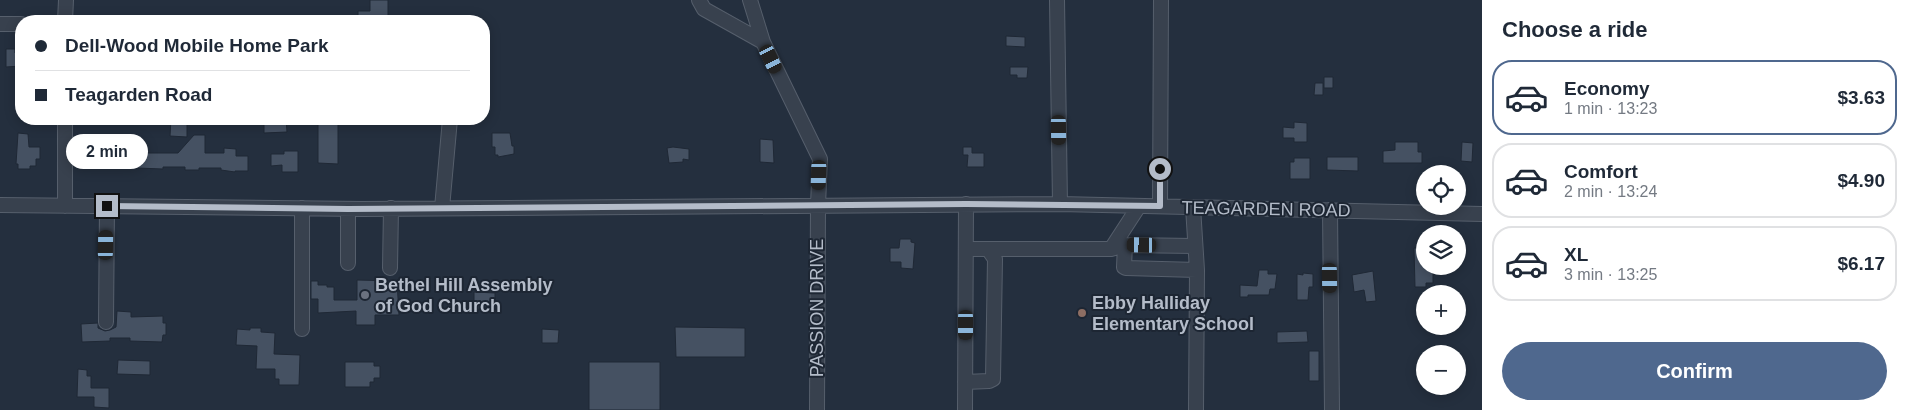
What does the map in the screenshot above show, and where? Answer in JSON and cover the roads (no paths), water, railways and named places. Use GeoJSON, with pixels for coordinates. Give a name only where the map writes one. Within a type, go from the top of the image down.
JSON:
{"type":"FeatureCollection","features":[{"type":"Feature","properties":{"kind":"street"},"geometry":{"type":"LineString","coordinates":[[65,15],[66,0]]}},
{"type":"Feature","properties":{"kind":"street"},"geometry":{"type":"LineString","coordinates":[[698,0],[704,9],[763,42]]}},
{"type":"Feature","properties":{"kind":"street","name":"PASSION DRIVE"},"geometry":{"type":"LineString","coordinates":[[750,0],[763,42],[820,159],[817,410]]}},
{"type":"Feature","properties":{"kind":"street"},"geometry":{"type":"LineString","coordinates":[[1058,0],[1060,204]]}},
{"type":"Feature","properties":{"kind":"street"},"geometry":{"type":"LineString","coordinates":[[1160,206],[1161,0]]}},
{"type":"Feature","properties":{"kind":"street"},"geometry":{"type":"LineString","coordinates":[[0,24],[15,24]]}},
{"type":"Feature","properties":{"kind":"street"},"geometry":{"type":"LineString","coordinates":[[65,125],[65,206]]}},
{"type":"Feature","properties":{"kind":"street"},"geometry":{"type":"LineString","coordinates":[[442,208],[449,125]]}},
{"type":"Feature","properties":{"kind":"street"},"geometry":{"type":"LineString","coordinates":[[965,410],[966,204]]}},
{"type":"Feature","properties":{"kind":"street","name":"TEAGARDEN ROAD"},"geometry":{"type":"LineString","coordinates":[[0,205],[348,209],[1060,204],[1482,214]]}},
{"type":"Feature","properties":{"kind":"street"},"geometry":{"type":"LineString","coordinates":[[106,322],[107,206]]}},
{"type":"Feature","properties":{"kind":"street"},"geometry":{"type":"LineString","coordinates":[[1110,249],[1139,206]]}},
{"type":"Feature","properties":{"kind":"street"},"geometry":{"type":"LineString","coordinates":[[1193,207],[1197,270],[1196,410]]}},
{"type":"Feature","properties":{"kind":"street"},"geometry":{"type":"LineString","coordinates":[[302,208],[302,329]]}},
{"type":"Feature","properties":{"kind":"street"},"geometry":{"type":"LineString","coordinates":[[390,268],[391,208]]}},
{"type":"Feature","properties":{"kind":"street"},"geometry":{"type":"LineString","coordinates":[[348,209],[348,263]]}},
{"type":"Feature","properties":{"kind":"street"},"geometry":{"type":"LineString","coordinates":[[1330,210],[1332,410]]}},
{"type":"Feature","properties":{"kind":"street"},"geometry":{"type":"LineString","coordinates":[[966,249],[1110,249],[1124,245],[1194,246]]}},
{"type":"Feature","properties":{"kind":"street"},"geometry":{"type":"LineString","coordinates":[[1124,245],[1124,267],[1126,268],[1197,270]]}},
{"type":"Feature","properties":{"kind":"street"},"geometry":{"type":"LineString","coordinates":[[965,382],[989,381],[993,379],[995,259],[988,249]]}},
{"type":"Feature","properties":{"kind":"place","name":"Bethel Hill Assembly of God Church"},"geometry":{"type":"Point","coordinates":[365,295]}},
{"type":"Feature","properties":{"kind":"place","name":"Ebby Halliday Elementary School"},"geometry":{"type":"Point","coordinates":[1082,313]}}]}
